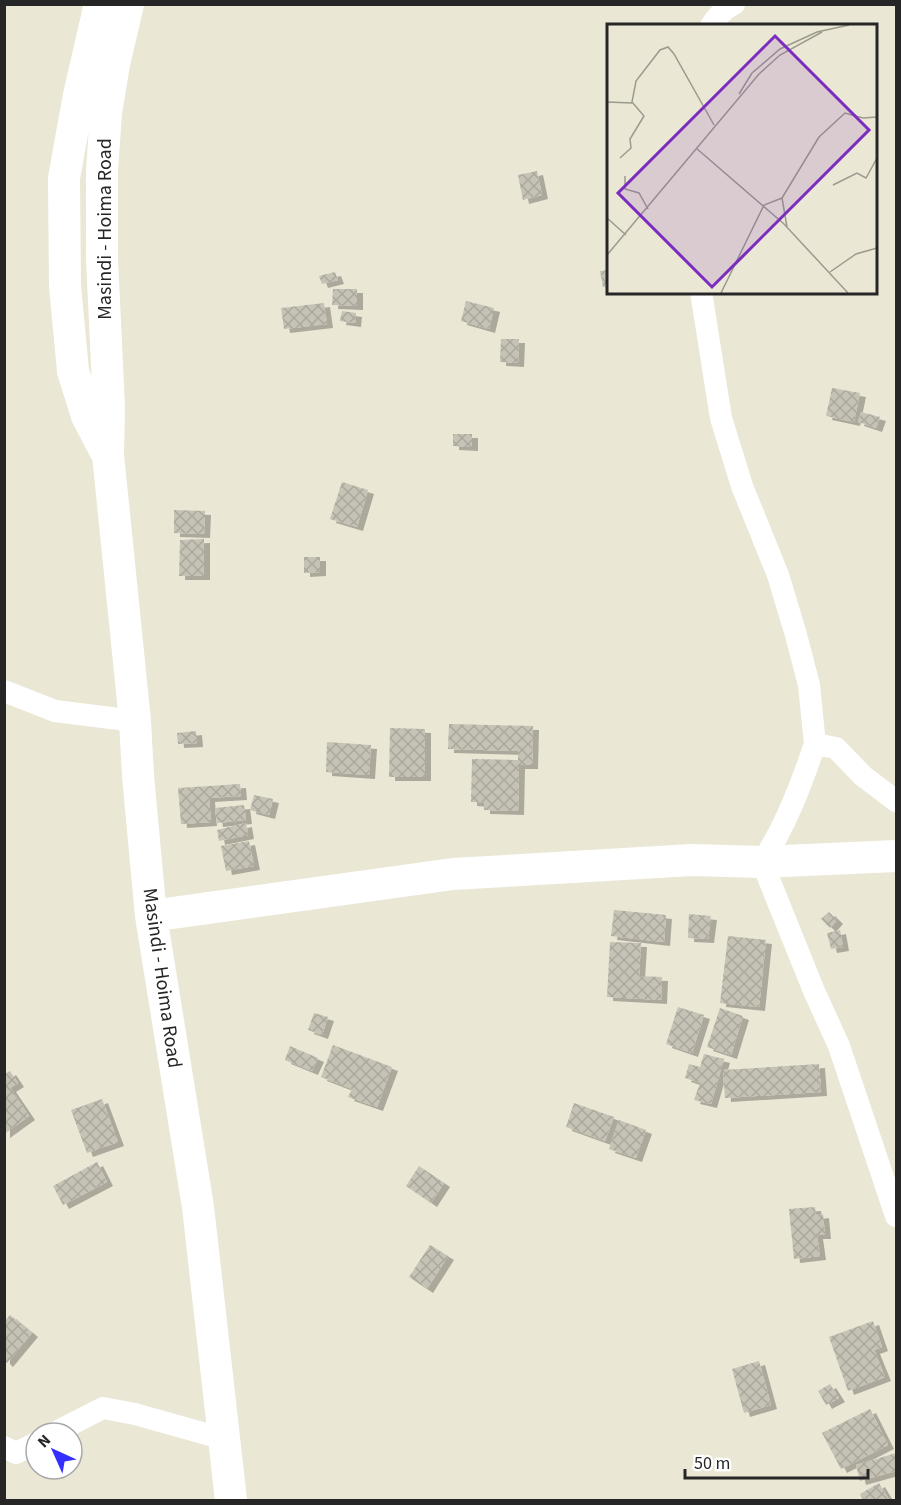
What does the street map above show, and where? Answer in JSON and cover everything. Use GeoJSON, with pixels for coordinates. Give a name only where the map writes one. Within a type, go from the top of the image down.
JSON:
{"type":"FeatureCollection","features":[{"type":"Feature","properties":{"kind":"main road","name":"Masindi - Hoima Road"},"geometry":{"type":"LineString","coordinates":[[100,4],[79,95],[64,178],[65,286],[73,371],[87,416],[108,455]]}},
{"type":"Feature","properties":{"kind":"main road","name":"Masindi - Hoima Road"},"geometry":{"type":"LineString","coordinates":[[128,4],[114,64],[106,113],[102,170],[103,270],[110,406],[108,455],[135,721],[151,916],[198,1207],[231,1500]]}},
{"type":"Feature","properties":{"kind":"main road"},"geometry":{"type":"LineString","coordinates":[[151,916],[453,874],[692,860],[762,862],[897,856]]}},
{"type":"Feature","properties":{"kind":"street"},"geometry":{"type":"LineString","coordinates":[[712,24],[716,17],[734,4]]}},
{"type":"Feature","properties":{"kind":"street"},"geometry":{"type":"LineString","coordinates":[[701,294],[721,418],[742,486],[778,575],[809,685],[815,744],[798,791],[775,842],[762,862],[814,991],[839,1046],[897,1216]]}},
{"type":"Feature","properties":{"kind":"street"},"geometry":{"type":"LineString","coordinates":[[4,691],[55,711],[135,721]]}},
{"type":"Feature","properties":{"kind":"street"},"geometry":{"type":"LineString","coordinates":[[815,744],[836,748],[863,776],[897,801]]}},
{"type":"Feature","properties":{"kind":"street"},"geometry":{"type":"LineString","coordinates":[[77,1421],[102,1408],[135,1414],[224,1439]]}},
{"type":"Feature","properties":{"kind":"street"},"geometry":{"type":"LineString","coordinates":[[4,1447],[16,1453],[24,1449]]}},
{"type":"Feature","properties":{"kind":"building"},"geometry":{"type":"Polygon","coordinates":[[[537,171],[542,195],[523,200],[518,175],[537,171]]]}},
{"type":"Feature","properties":{"kind":"building"},"geometry":{"type":"Polygon","coordinates":[[[607,270],[607,287],[603,287],[600,271],[607,270]]]}},
{"type":"Feature","properties":{"kind":"building"},"geometry":{"type":"Polygon","coordinates":[[[335,272],[338,280],[322,284],[319,276],[335,272]]]}},
{"type":"Feature","properties":{"kind":"building"},"geometry":{"type":"Polygon","coordinates":[[[333,289],[357,289],[357,306],[332,305],[333,289]]]}},
{"type":"Feature","properties":{"kind":"building"},"geometry":{"type":"Polygon","coordinates":[[[466,301],[494,308],[489,329],[461,321],[466,301]]]}},
{"type":"Feature","properties":{"kind":"building"},"geometry":{"type":"Polygon","coordinates":[[[324,303],[327,324],[284,329],[281,308],[324,303]]]}},
{"type":"Feature","properties":{"kind":"building"},"geometry":{"type":"Polygon","coordinates":[[[342,311],[356,313],[355,323],[340,321],[342,311]]]}},
{"type":"Feature","properties":{"kind":"building"},"geometry":{"type":"Polygon","coordinates":[[[501,339],[519,339],[518,363],[500,362],[501,339]]]}},
{"type":"Feature","properties":{"kind":"building"},"geometry":{"type":"Polygon","coordinates":[[[832,388],[860,393],[854,422],[826,416],[832,388]]]}},
{"type":"Feature","properties":{"kind":"building"},"geometry":{"type":"Polygon","coordinates":[[[861,412],[880,417],[876,428],[858,422],[861,412]]]}},
{"type":"Feature","properties":{"kind":"building"},"geometry":{"type":"Polygon","coordinates":[[[453,434],[472,434],[472,447],[453,446],[453,434]]]}},
{"type":"Feature","properties":{"kind":"building"},"geometry":{"type":"Polygon","coordinates":[[[342,482],[368,490],[357,527],[330,519],[342,482]]]}},
{"type":"Feature","properties":{"kind":"building"},"geometry":{"type":"Polygon","coordinates":[[[174,510],[205,511],[204,534],[174,533],[174,510]]]}},
{"type":"Feature","properties":{"kind":"building"},"geometry":{"type":"Polygon","coordinates":[[[204,539],[204,576],[179,576],[180,540],[204,539]]]}},
{"type":"Feature","properties":{"kind":"building"},"geometry":{"type":"Polygon","coordinates":[[[304,557],[320,557],[320,572],[304,573],[304,557]]]}},
{"type":"Feature","properties":{"kind":"building"},"geometry":{"type":"Polygon","coordinates":[[[449,724],[533,726],[532,765],[519,765],[518,811],[484,810],[484,803],[471,802],[472,759],[518,760],[518,751],[448,749],[449,724]]]}},
{"type":"Feature","properties":{"kind":"building"},"geometry":{"type":"Polygon","coordinates":[[[390,728],[425,729],[425,777],[389,777],[390,728]]]}},
{"type":"Feature","properties":{"kind":"building"},"geometry":{"type":"Polygon","coordinates":[[[196,731],[197,743],[178,744],[177,733],[196,731]]]}},
{"type":"Feature","properties":{"kind":"building"},"geometry":{"type":"Polygon","coordinates":[[[327,742],[371,745],[369,775],[326,772],[327,742]]]}},
{"type":"Feature","properties":{"kind":"building"},"geometry":{"type":"Polygon","coordinates":[[[240,784],[241,796],[209,798],[211,822],[181,824],[178,788],[240,784]]]}},
{"type":"Feature","properties":{"kind":"building"},"geometry":{"type":"Polygon","coordinates":[[[254,795],[273,799],[269,815],[250,810],[254,795]]]}},
{"type":"Feature","properties":{"kind":"building"},"geometry":{"type":"Polygon","coordinates":[[[244,805],[246,820],[217,823],[215,808],[244,805]]]}},
{"type":"Feature","properties":{"kind":"building"},"geometry":{"type":"Polygon","coordinates":[[[246,823],[248,835],[219,841],[217,830],[246,823]]]}},
{"type":"Feature","properties":{"kind":"building"},"geometry":{"type":"Polygon","coordinates":[[[249,841],[254,866],[226,871],[221,846],[249,841]]]}},
{"type":"Feature","properties":{"kind":"building"},"geometry":{"type":"Polygon","coordinates":[[[614,910],[666,915],[664,942],[611,936],[614,910]]]}},
{"type":"Feature","properties":{"kind":"building"},"geometry":{"type":"Polygon","coordinates":[[[829,912],[837,920],[830,928],[821,919],[829,912]]]}},
{"type":"Feature","properties":{"kind":"building"},"geometry":{"type":"Polygon","coordinates":[[[689,914],[711,916],[708,939],[688,938],[689,914]]]}},
{"type":"Feature","properties":{"kind":"building"},"geometry":{"type":"Polygon","coordinates":[[[840,930],[843,947],[831,949],[827,933],[840,930]]]}},
{"type":"Feature","properties":{"kind":"building"},"geometry":{"type":"Polygon","coordinates":[[[728,936],[766,940],[759,1007],[720,1003],[728,936]]]}},
{"type":"Feature","properties":{"kind":"building"},"geometry":{"type":"Polygon","coordinates":[[[610,942],[641,943],[639,976],[662,977],[661,1000],[607,997],[610,942]]]}},
{"type":"Feature","properties":{"kind":"building"},"geometry":{"type":"Polygon","coordinates":[[[678,1007],[704,1015],[692,1053],[666,1044],[678,1007]]]}},
{"type":"Feature","properties":{"kind":"building"},"geometry":{"type":"Polygon","coordinates":[[[720,1008],[743,1016],[731,1055],[707,1047],[720,1008]]]}},
{"type":"Feature","properties":{"kind":"building"},"geometry":{"type":"Polygon","coordinates":[[[314,1013],[328,1017],[322,1035],[308,1030],[314,1013]]]}},
{"type":"Feature","properties":{"kind":"building"},"geometry":{"type":"Polygon","coordinates":[[[333,1045],[392,1067],[377,1107],[348,1097],[352,1089],[321,1077],[333,1045]]]}},
{"type":"Feature","properties":{"kind":"building"},"geometry":{"type":"Polygon","coordinates":[[[290,1046],[318,1058],[312,1071],[285,1060],[290,1046]]]}},
{"type":"Feature","properties":{"kind":"building"},"geometry":{"type":"Polygon","coordinates":[[[704,1054],[724,1059],[711,1104],[694,1100],[700,1083],[685,1078],[689,1064],[700,1067],[704,1054]]]}},
{"type":"Feature","properties":{"kind":"building"},"geometry":{"type":"Polygon","coordinates":[[[819,1064],[821,1092],[725,1098],[723,1070],[819,1064]]]}},
{"type":"Feature","properties":{"kind":"building"},"geometry":{"type":"Polygon","coordinates":[[[10,1071],[18,1083],[10,1088],[29,1116],[4,1134],[4,1075],[10,1071]]]}},
{"type":"Feature","properties":{"kind":"building"},"geometry":{"type":"Polygon","coordinates":[[[102,1099],[118,1142],[87,1153],[71,1110],[102,1099]]]}},
{"type":"Feature","properties":{"kind":"building"},"geometry":{"type":"Polygon","coordinates":[[[574,1103],[614,1117],[605,1141],[566,1127],[574,1103]]]}},
{"type":"Feature","properties":{"kind":"building"},"geometry":{"type":"Polygon","coordinates":[[[619,1120],[646,1130],[636,1158],[609,1149],[619,1120]]]}},
{"type":"Feature","properties":{"kind":"building"},"geometry":{"type":"Polygon","coordinates":[[[97,1162],[107,1182],[63,1205],[53,1186],[97,1162]]]}},
{"type":"Feature","properties":{"kind":"building"},"geometry":{"type":"Polygon","coordinates":[[[419,1166],[444,1183],[431,1203],[406,1186],[419,1166]]]}},
{"type":"Feature","properties":{"kind":"building"},"geometry":{"type":"Polygon","coordinates":[[[815,1207],[816,1215],[823,1214],[825,1235],[817,1235],[820,1256],[794,1259],[789,1209],[815,1207]]]}},
{"type":"Feature","properties":{"kind":"building"},"geometry":{"type":"Polygon","coordinates":[[[430,1245],[448,1256],[427,1289],[409,1277],[430,1245]]]}},
{"type":"Feature","properties":{"kind":"building"},"geometry":{"type":"Polygon","coordinates":[[[10,1315],[32,1333],[7,1363],[4,1360],[4,1322],[10,1315]]]}},
{"type":"Feature","properties":{"kind":"building"},"geometry":{"type":"Polygon","coordinates":[[[873,1321],[882,1347],[874,1350],[885,1377],[848,1391],[829,1337],[873,1321]]]}},
{"type":"Feature","properties":{"kind":"building"},"geometry":{"type":"Polygon","coordinates":[[[759,1361],[771,1405],[744,1413],[732,1369],[759,1361]]]}},
{"type":"Feature","properties":{"kind":"building"},"geometry":{"type":"Polygon","coordinates":[[[830,1384],[839,1398],[826,1405],[818,1391],[830,1384]]]}},
{"type":"Feature","properties":{"kind":"building"},"geometry":{"type":"Polygon","coordinates":[[[870,1409],[888,1445],[841,1469],[822,1433],[870,1409]]]}},
{"type":"Feature","properties":{"kind":"building"},"geometry":{"type":"Polygon","coordinates":[[[896,1453],[896,1471],[860,1481],[856,1465],[896,1453]]]}},
{"type":"Feature","properties":{"kind":"building"},"geometry":{"type":"Polygon","coordinates":[[[879,1483],[889,1500],[863,1500],[860,1494],[879,1483]]]}}]}
